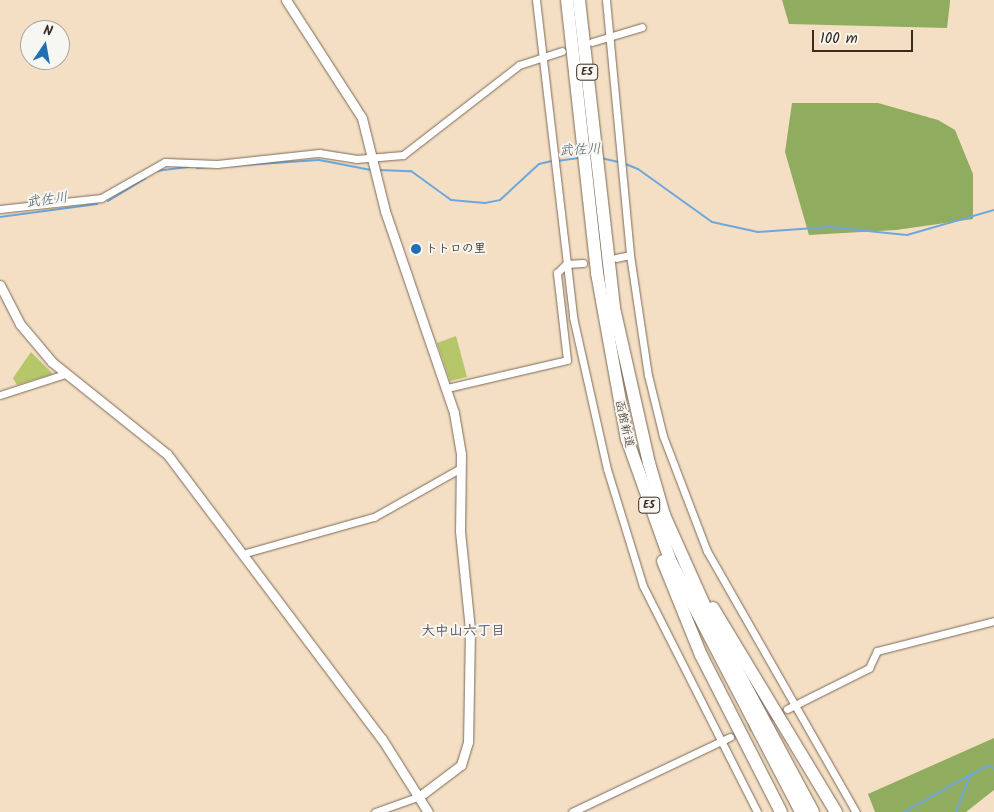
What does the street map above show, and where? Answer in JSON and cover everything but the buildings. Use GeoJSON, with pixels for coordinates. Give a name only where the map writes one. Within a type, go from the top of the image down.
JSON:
{"type":"FeatureCollection","features":[{"type":"Feature","properties":{"kind":"highway","name":"函館新道"},"geometry":{"type":"LineString","coordinates":[[567,0],[591,169],[602,309],[627,439],[670,560],[801,812]]}},
{"type":"Feature","properties":{"kind":"highway","name":"函館新道"},"geometry":{"type":"LineString","coordinates":[[579,0],[588,143]]}},
{"type":"Feature","properties":{"kind":"highway","name":"函館新道"},"geometry":{"type":"LineString","coordinates":[[591,169],[620,339],[664,515],[716,631],[813,812]]}},
{"type":"Feature","properties":{"kind":"highway"},"geometry":{"type":"LineString","coordinates":[[627,439],[653,535],[683,615],[781,812]]}},
{"type":"Feature","properties":{"kind":"highway"},"geometry":{"type":"LineString","coordinates":[[664,515],[715,612],[836,812]]}},
{"type":"Feature","properties":{"kind":"street"},"geometry":{"type":"LineString","coordinates":[[286,0],[354,100],[376,174],[447,388],[461,468],[460,531],[470,630],[466,753],[450,777],[420,796],[375,812]]}},
{"type":"Feature","properties":{"kind":"street"},"geometry":{"type":"LineString","coordinates":[[536,0],[566,264],[592,413],[626,538],[670,645],[722,741],[757,812]]}},
{"type":"Feature","properties":{"kind":"street"},"geometry":{"type":"LineString","coordinates":[[606,0],[630,255],[648,375],[680,488],[729,594],[796,705],[856,812]]}},
{"type":"Feature","properties":{"kind":"street"},"geometry":{"type":"LineString","coordinates":[[592,42],[642,27]]}},
{"type":"Feature","properties":{"kind":"street"},"geometry":{"type":"LineString","coordinates":[[0,209],[101,198],[165,162],[217,164],[319,153],[372,161],[403,155],[519,65],[562,51]]}},
{"type":"Feature","properties":{"kind":"street"},"geometry":{"type":"LineString","coordinates":[[616,258],[630,255]]}},
{"type":"Feature","properties":{"kind":"street"},"geometry":{"type":"LineString","coordinates":[[447,388],[567,360],[557,272],[566,264],[583,263]]}},
{"type":"Feature","properties":{"kind":"street"},"geometry":{"type":"LineString","coordinates":[[0,285],[32,340],[65,374],[154,441],[242,554],[420,796],[428,812]]}},
{"type":"Feature","properties":{"kind":"street"},"geometry":{"type":"LineString","coordinates":[[0,395],[65,374]]}},
{"type":"Feature","properties":{"kind":"street"},"geometry":{"type":"LineString","coordinates":[[242,554],[374,517],[461,468]]}},
{"type":"Feature","properties":{"kind":"street"},"geometry":{"type":"LineString","coordinates":[[787,709],[869,668],[877,651],[994,621]]}},
{"type":"Feature","properties":{"kind":"street"},"geometry":{"type":"LineString","coordinates":[[572,812],[730,737]]}},
{"type":"Feature","properties":{"kind":"green space"},"geometry":{"type":"Polygon","coordinates":[[[782,0],[950,0],[950,2],[947,28],[789,24],[782,0]]]}},
{"type":"Feature","properties":{"kind":"green space"},"geometry":{"type":"Polygon","coordinates":[[[792,103],[878,103],[938,120],[955,130],[973,174],[973,219],[896,230],[809,235],[785,152],[792,103]]]}},
{"type":"Feature","properties":{"kind":"green space"},"geometry":{"type":"Polygon","coordinates":[[[456,336],[467,377],[450,381],[437,343],[456,336]]]}},
{"type":"Feature","properties":{"kind":"green space"},"geometry":{"type":"Polygon","coordinates":[[[31,352],[53,374],[17,385],[13,378],[31,352]]]}},
{"type":"Feature","properties":{"kind":"green space"},"geometry":{"type":"Polygon","coordinates":[[[994,738],[994,790],[966,812],[875,812],[868,794],[994,738]]]}},
{"type":"Feature","properties":{"kind":"waterway","name":"武佐川"},"geometry":{"type":"LineString","coordinates":[[557,161],[579,158]]}},
{"type":"Feature","properties":{"kind":"waterway","name":"武佐川"},"geometry":{"type":"LineString","coordinates":[[601,158],[619,162]]}},
{"type":"Feature","properties":{"kind":"waterway","name":"武佐川"},"geometry":{"type":"LineString","coordinates":[[197,168],[319,160],[371,170]]}},
{"type":"Feature","properties":{"kind":"waterway","name":"武佐川"},"geometry":{"type":"LineString","coordinates":[[378,170],[411,171],[451,200],[485,203],[500,200],[539,164],[552,161]]}},
{"type":"Feature","properties":{"kind":"waterway","name":"武佐川"},"geometry":{"type":"LineString","coordinates":[[623,163],[638,169],[712,222],[758,232],[829,227],[907,235],[994,210]]}},
{"type":"Feature","properties":{"kind":"waterway","name":"武佐川"},"geometry":{"type":"LineString","coordinates":[[156,171],[190,167]]}},
{"type":"Feature","properties":{"kind":"waterway","name":"武佐川"},"geometry":{"type":"LineString","coordinates":[[108,201],[146,178]]}},
{"type":"Feature","properties":{"kind":"waterway","name":"武佐川"},"geometry":{"type":"LineString","coordinates":[[0,217],[97,204]]}},
{"type":"Feature","properties":{"kind":"waterway"},"geometry":{"type":"LineString","coordinates":[[956,812],[970,775],[988,766],[994,768]]}},
{"type":"Feature","properties":{"kind":"waterway"},"geometry":{"type":"LineString","coordinates":[[904,812],[970,775]]}},
{"type":"Feature","properties":{"kind":"tunnel"},"geometry":{"type":"LineString","coordinates":[[730,737],[787,709]]}},
{"type":"Feature","properties":{"kind":"place","name":"トトロの里"},"geometry":{"type":"Point","coordinates":[416,249]}},
{"type":"Feature","properties":{"kind":"district","name":"大中山六丁目"},"geometry":{"type":"Point","coordinates":[463,631]}}]}
